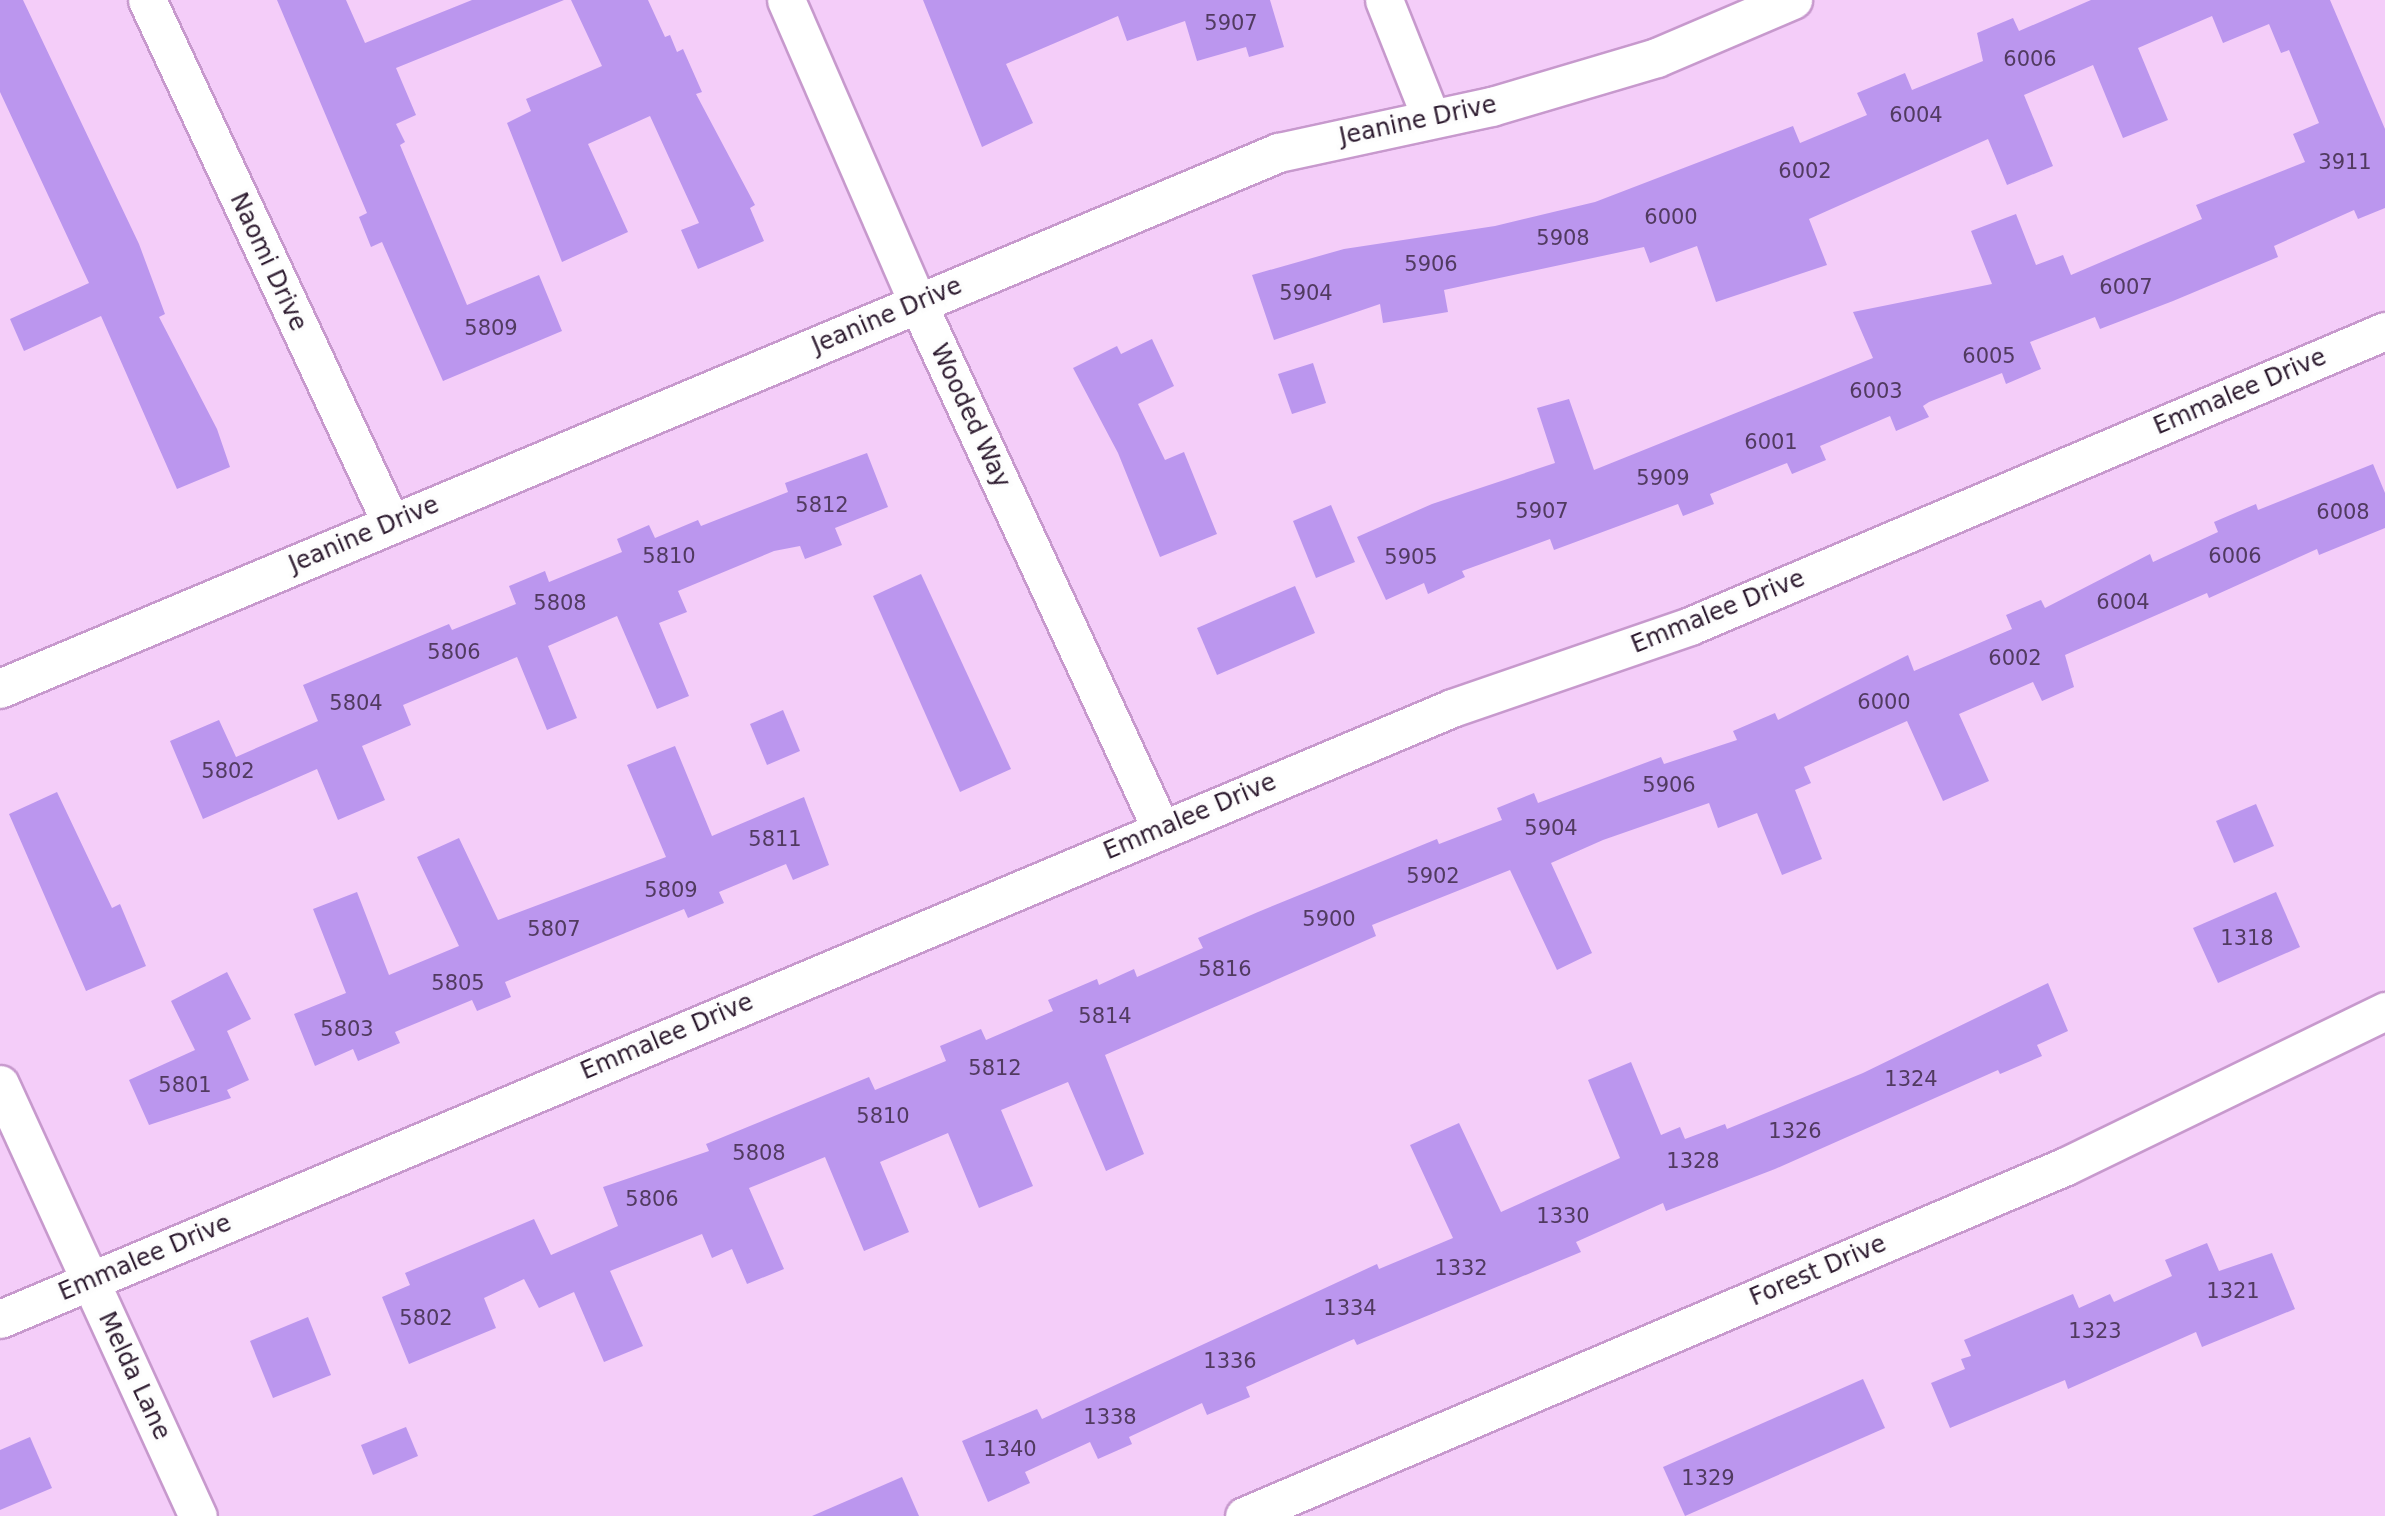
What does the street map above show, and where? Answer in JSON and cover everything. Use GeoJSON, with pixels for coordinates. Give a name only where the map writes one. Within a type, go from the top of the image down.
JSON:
{"type":"FeatureCollection","features":[{"type":"Feature","properties":{"kind":"street","name":"Naomi Drive"},"geometry":{"type":"LineString","coordinates":[[147,0],[391,523]]}},
{"type":"Feature","properties":{"kind":"street","name":"Wooded Way"},"geometry":{"type":"LineString","coordinates":[[786,0],[918,304],[1161,829]]}},
{"type":"Feature","properties":{"kind":"street"},"geometry":{"type":"LineString","coordinates":[[1384,0],[1432,118]]}},
{"type":"Feature","properties":{"kind":"street","name":"Jeanine Drive"},"geometry":{"type":"LineString","coordinates":[[0,689],[1279,153],[1432,118],[1657,58],[1793,0]]}},
{"type":"Feature","properties":{"kind":"street","name":"Emmalee Drive"},"geometry":{"type":"LineString","coordinates":[[0,1319],[1452,708],[1690,626],[2385,331]]}},
{"type":"Feature","properties":{"kind":"street","name":"Forest Drive"},"geometry":{"type":"LineString","coordinates":[[1244,1516],[2066,1166],[2385,1011]]}},
{"type":"Feature","properties":{"kind":"street","name":"Melda Lane"},"geometry":{"type":"LineString","coordinates":[[0,1084],[198,1516]]}},
{"type":"Feature","properties":{"kind":"building"},"geometry":{"type":"Polygon","coordinates":[[[0,0],[23,0],[139,244],[165,314],[159,317],[217,429],[230,467],[177,489],[101,316],[24,351],[10,319],[89,283],[0,92],[0,0]]]}},
{"type":"Feature","properties":{"kind":"building"},"geometry":{"type":"Polygon","coordinates":[[[277,0],[346,0],[365,43],[472,0],[564,0],[396,68],[416,115],[396,124],[405,142],[400,145],[467,305],[539,275],[562,331],[443,381],[382,242],[371,247],[359,217],[367,213],[277,0]]]}},
{"type":"Feature","properties":{"kind":"building"},"geometry":{"type":"Polygon","coordinates":[[[571,0],[648,0],[665,37],[670,35],[677,52],[683,49],[702,92],[696,94],[755,205],[750,208],[764,241],[698,269],[681,230],[699,223],[650,116],[588,144],[628,232],[562,262],[507,123],[531,111],[526,99],[602,66],[571,0]]]}},
{"type":"Feature","properties":{"kind":"building"},"geometry":{"type":"Polygon","coordinates":[[[923,0],[1270,0],[1284,47],[1249,57],[1246,47],[1197,61],[1185,21],[1127,41],[1118,16],[1006,64],[1033,123],[982,147],[923,0]]]}},
{"type":"Feature","properties":{"kind":"building"},"geometry":{"type":"Polygon","coordinates":[[[2091,0],[2330,0],[2385,129],[2385,208],[2358,219],[2354,210],[2274,246],[2278,257],[2100,329],[2095,317],[2030,342],[2041,369],[2006,384],[2002,373],[1929,402],[1923,406],[1929,417],[1896,431],[1890,416],[1820,446],[1826,460],[1792,474],[1787,463],[1710,494],[1714,504],[1683,516],[1678,504],[1554,550],[1550,539],[1462,571],[1465,577],[1428,594],[1424,583],[1386,600],[1357,537],[1432,504],[1555,463],[1537,408],[1569,399],[1594,470],[1873,358],[1853,312],[1992,284],[1971,231],[2016,214],[2036,265],[2063,255],[2071,275],[2202,219],[2196,205],[2305,162],[2293,134],[2319,123],[2289,50],[2281,53],[2269,24],[2223,43],[2212,16],[2138,48],[2168,120],[2123,138],[2093,65],[2024,95],[2053,166],[2007,185],[1988,139],[1809,219],[1827,265],[1716,302],[1697,246],[1650,263],[1644,247],[1444,290],[1448,312],[1383,323],[1380,304],[1274,340],[1252,275],[1344,249],[1495,226],[1595,202],[1793,126],[1800,143],[1867,115],[1857,93],[1905,73],[1912,90],[1983,61],[1977,33],[2013,18],[2019,31],[2091,0]]]}},
{"type":"Feature","properties":{"kind":"building"},"geometry":{"type":"Polygon","coordinates":[[[1152,339],[1174,386],[1138,404],[1165,460],[1184,452],[1217,534],[1160,557],[1118,453],[1073,368],[1117,346],[1121,354],[1152,339]]]}},
{"type":"Feature","properties":{"kind":"building"},"geometry":{"type":"Polygon","coordinates":[[[1313,363],[1326,403],[1292,414],[1278,374],[1313,363]]]}},
{"type":"Feature","properties":{"kind":"building"},"geometry":{"type":"Polygon","coordinates":[[[867,453],[888,507],[835,528],[842,545],[805,559],[800,546],[774,551],[678,591],[687,612],[659,623],[689,696],[657,709],[617,616],[548,646],[577,718],[547,730],[517,657],[403,705],[411,725],[362,746],[385,800],[338,820],[317,769],[203,819],[170,741],[219,720],[236,757],[318,721],[303,685],[449,624],[452,630],[516,604],[509,586],[545,571],[549,582],[622,552],[617,539],[649,525],[655,538],[698,520],[701,526],[788,492],[785,483],[867,453]]]}},
{"type":"Feature","properties":{"kind":"building"},"geometry":{"type":"Polygon","coordinates":[[[2373,464],[2385,493],[2385,528],[2319,555],[2317,549],[2209,598],[2207,593],[2065,655],[2074,687],[2042,701],[2033,682],[1959,714],[1989,781],[1943,801],[1907,721],[1804,767],[1811,783],[1795,790],[1822,859],[1782,875],[1757,813],[1718,828],[1709,803],[1603,840],[1551,863],[1592,953],[1557,970],[1510,870],[1372,925],[1376,936],[1105,1055],[1144,1154],[1106,1171],[1068,1082],[1001,1110],[1033,1186],[979,1208],[948,1133],[880,1162],[909,1232],[864,1251],[825,1157],[749,1188],[784,1269],[747,1284],[732,1249],[712,1258],[702,1234],[610,1271],[643,1346],[604,1362],[574,1292],[539,1308],[524,1279],[484,1298],[496,1328],[409,1364],[382,1297],[410,1285],[405,1273],[534,1219],[551,1255],[618,1226],[603,1187],[709,1151],[706,1144],[869,1077],[875,1090],[946,1061],[940,1046],[981,1029],[986,1040],[1053,1011],[1048,1000],[1097,979],[1099,985],[1134,969],[1137,977],[1203,948],[1198,938],[1258,912],[1437,839],[1439,844],[1502,820],[1497,808],[1534,793],[1538,803],[1661,757],[1664,764],[1737,740],[1733,731],[1775,713],[1778,720],[1908,655],[1914,671],[2012,629],[2006,615],[2041,600],[2045,608],[2150,554],[2153,562],[2218,532],[2214,522],[2256,504],[2258,510],[2373,464]]]}},
{"type":"Feature","properties":{"kind":"building"},"geometry":{"type":"Polygon","coordinates":[[[1331,505],[1355,562],[1316,578],[1293,521],[1331,505]]]}},
{"type":"Feature","properties":{"kind":"building"},"geometry":{"type":"Polygon","coordinates":[[[921,574],[1011,769],[960,792],[873,596],[921,574]]]}},
{"type":"Feature","properties":{"kind":"building"},"geometry":{"type":"Polygon","coordinates":[[[1295,586],[1315,633],[1217,675],[1197,628],[1295,586]]]}},
{"type":"Feature","properties":{"kind":"building"},"geometry":{"type":"Polygon","coordinates":[[[783,710],[800,751],[767,765],[750,724],[783,710]]]}},
{"type":"Feature","properties":{"kind":"building"},"geometry":{"type":"Polygon","coordinates":[[[675,746],[712,836],[804,797],[829,865],[793,880],[786,864],[719,892],[724,903],[688,918],[684,909],[505,982],[511,997],[477,1011],[472,1000],[395,1032],[400,1043],[358,1061],[353,1049],[315,1066],[294,1014],[346,993],[313,909],[357,892],[389,975],[459,946],[417,857],[459,838],[498,920],[666,857],[627,765],[675,746]]]}},
{"type":"Feature","properties":{"kind":"building"},"geometry":{"type":"Polygon","coordinates":[[[57,792],[112,908],[120,904],[146,966],[86,991],[9,814],[57,792]]]}},
{"type":"Feature","properties":{"kind":"building"},"geometry":{"type":"Polygon","coordinates":[[[2256,804],[2274,846],[2234,863],[2216,821],[2256,804]]]}},
{"type":"Feature","properties":{"kind":"building"},"geometry":{"type":"Polygon","coordinates":[[[2276,892],[2300,947],[2218,983],[2193,928],[2276,892]]]}},
{"type":"Feature","properties":{"kind":"building"},"geometry":{"type":"Polygon","coordinates":[[[227,972],[251,1019],[227,1031],[249,1080],[227,1090],[231,1098],[149,1125],[129,1080],[195,1050],[171,1001],[227,972]]]}},
{"type":"Feature","properties":{"kind":"building"},"geometry":{"type":"Polygon","coordinates":[[[2048,983],[2068,1031],[2037,1045],[2042,1056],[2000,1074],[1998,1070],[1775,1169],[1666,1211],[1663,1203],[1576,1242],[1581,1252],[1357,1345],[1354,1339],[1246,1387],[1250,1397],[1207,1415],[1202,1403],[1129,1437],[1132,1444],[1098,1459],[1090,1442],[1025,1472],[1030,1483],[988,1502],[962,1441],[1037,1409],[1042,1419],[1377,1264],[1379,1269],[1453,1238],[1410,1145],[1459,1123],[1501,1212],[1620,1158],[1588,1080],[1631,1062],[1661,1135],[1680,1127],[1685,1139],[1725,1124],[1727,1129],[1863,1073],[2048,983]]]}},
{"type":"Feature","properties":{"kind":"building"},"geometry":{"type":"Polygon","coordinates":[[[2207,1243],[2219,1271],[2272,1253],[2295,1309],[2202,1347],[2196,1332],[2068,1389],[2065,1380],[1950,1428],[1931,1383],[1965,1369],[1961,1359],[1971,1356],[1964,1340],[2073,1294],[2079,1308],[2110,1294],[2114,1302],[2172,1276],[2165,1260],[2207,1243]]]}},
{"type":"Feature","properties":{"kind":"building"},"geometry":{"type":"Polygon","coordinates":[[[308,1317],[331,1375],[273,1398],[250,1341],[308,1317]]]}},
{"type":"Feature","properties":{"kind":"building"},"geometry":{"type":"Polygon","coordinates":[[[1863,1379],[1885,1428],[1685,1516],[1663,1467],[1863,1379]]]}},
{"type":"Feature","properties":{"kind":"building"},"geometry":{"type":"Polygon","coordinates":[[[406,1427],[418,1456],[373,1475],[361,1445],[406,1427]]]}},
{"type":"Feature","properties":{"kind":"building"},"geometry":{"type":"Polygon","coordinates":[[[30,1437],[52,1488],[0,1510],[0,1450],[30,1437]]]}},
{"type":"Feature","properties":{"kind":"building"},"geometry":{"type":"Polygon","coordinates":[[[902,1477],[919,1516],[812,1516],[902,1477]]]}}]}
